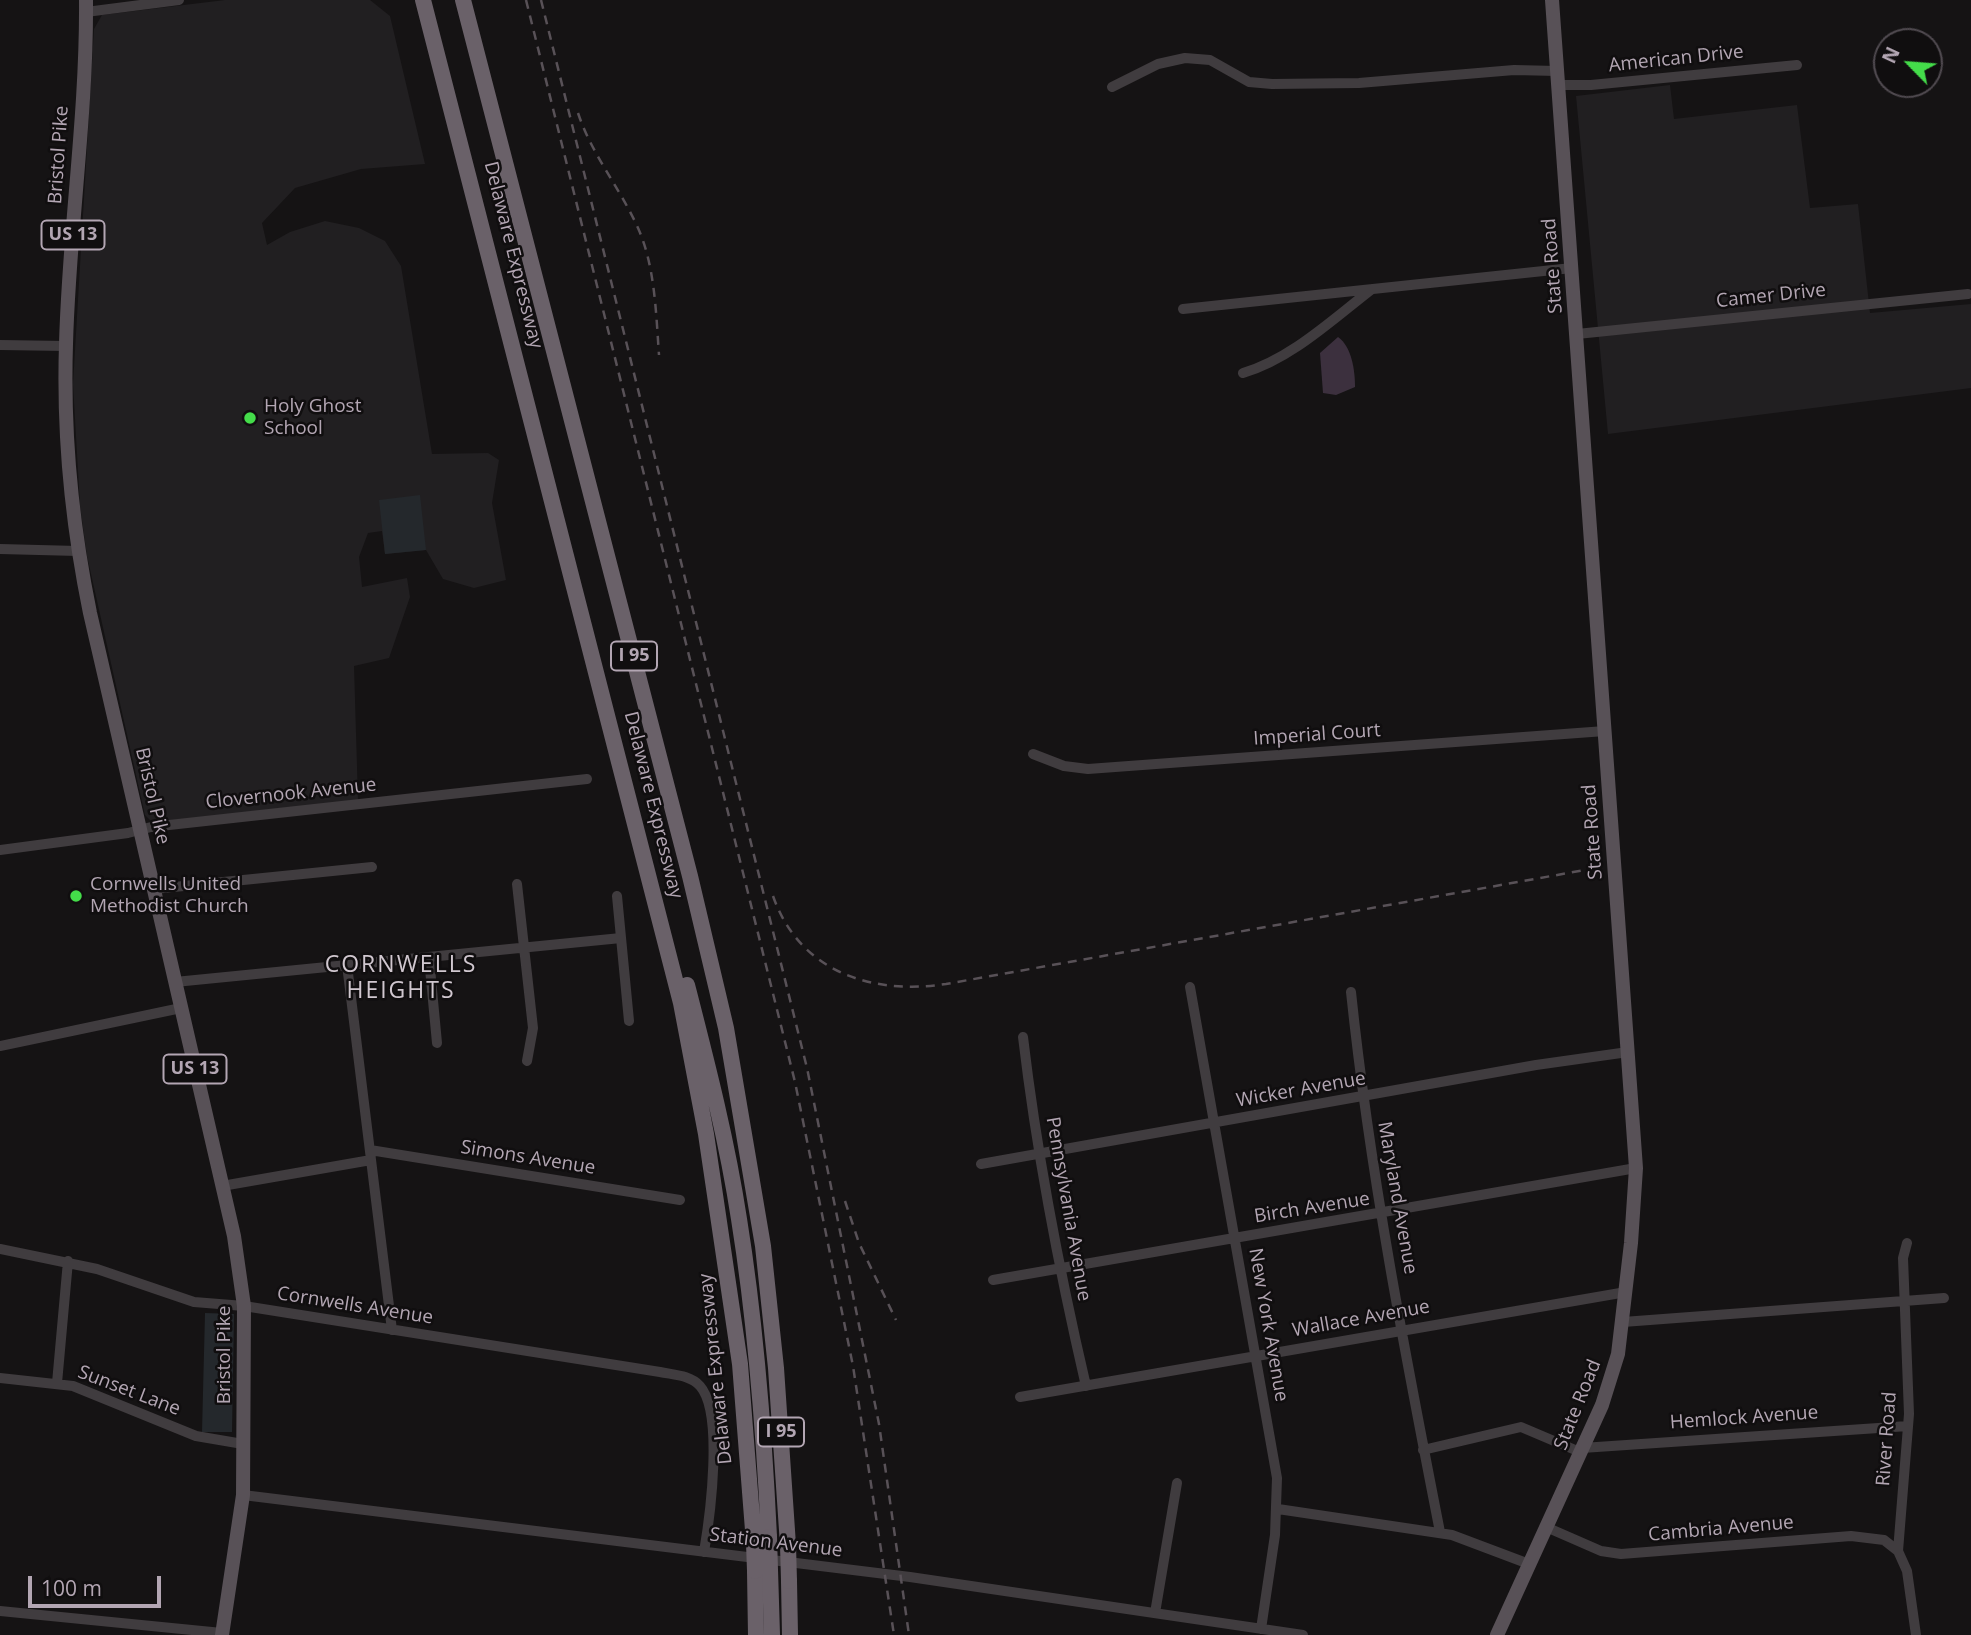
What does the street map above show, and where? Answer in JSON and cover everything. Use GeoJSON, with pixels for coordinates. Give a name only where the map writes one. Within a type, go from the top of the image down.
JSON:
{"type":"FeatureCollection","features":[{"type":"Feature","properties":{"kind":"highway","name":"Delaware Expressway"},"geometry":{"type":"LineString","coordinates":[[423,0],[618,756],[643,813],[728,1160],[756,1351],[762,1540]]}},
{"type":"Feature","properties":{"kind":"highway","name":"Delaware Expressway"},"geometry":{"type":"LineString","coordinates":[[463,0],[690,876],[726,1028],[763,1246],[778,1390],[788,1545],[790,1635]]}},
{"type":"Feature","properties":{"kind":"highway"},"geometry":{"type":"LineString","coordinates":[[756,1635],[755,1571],[762,1540]]}},
{"type":"Feature","properties":{"kind":"highway"},"geometry":{"type":"LineString","coordinates":[[762,1540],[772,1635]]}},
{"type":"Feature","properties":{"kind":"main road","name":"State Road"},"geometry":{"type":"LineString","coordinates":[[1496,1635],[1609,1388],[1623,1322],[1636,1168],[1552,0]]}},
{"type":"Feature","properties":{"kind":"main road","name":"Bristol Pike"},"geometry":{"type":"LineString","coordinates":[[86,6],[66,346],[68,457],[78,551],[238,1254],[244,1306],[243,1495],[222,1634]]}},
{"type":"Feature","properties":{"kind":"street"},"geometry":{"type":"LineString","coordinates":[[86,6],[179,0]]}},
{"type":"Feature","properties":{"kind":"street","name":"American Drive"},"geometry":{"type":"LineString","coordinates":[[1112,87],[1158,64],[1185,58],[1210,60],[1250,82],[1272,84],[1359,83],[1514,70],[1591,85],[1797,65]]}},
{"type":"Feature","properties":{"kind":"street"},"geometry":{"type":"LineString","coordinates":[[1183,309],[1572,268]]}},
{"type":"Feature","properties":{"kind":"street"},"geometry":{"type":"LineString","coordinates":[[1243,373],[1267,365],[1373,288]]}},
{"type":"Feature","properties":{"kind":"street","name":"Camer Drive"},"geometry":{"type":"LineString","coordinates":[[1577,334],[1968,295]]}},
{"type":"Feature","properties":{"kind":"street"},"geometry":{"type":"LineString","coordinates":[[0,345],[66,346]]}},
{"type":"Feature","properties":{"kind":"street"},"geometry":{"type":"LineString","coordinates":[[0,549],[78,551]]}},
{"type":"Feature","properties":{"kind":"street","name":"Imperial Court"},"geometry":{"type":"LineString","coordinates":[[1033,754],[1064,766],[1088,769],[1605,730]]}},
{"type":"Feature","properties":{"kind":"street","name":"Clovernook Avenue"},"geometry":{"type":"LineString","coordinates":[[0,850],[140,830],[587,779]]}},
{"type":"Feature","properties":{"kind":"street"},"geometry":{"type":"LineString","coordinates":[[154,889],[372,867]]}},
{"type":"Feature","properties":{"kind":"street"},"geometry":{"type":"LineString","coordinates":[[517,884],[533,1028],[527,1061]]}},
{"type":"Feature","properties":{"kind":"street"},"geometry":{"type":"LineString","coordinates":[[617,897],[629,1021]]}},
{"type":"Feature","properties":{"kind":"street"},"geometry":{"type":"LineString","coordinates":[[175,982],[621,938]]}},
{"type":"Feature","properties":{"kind":"street"},"geometry":{"type":"LineString","coordinates":[[429,958],[437,1043]]}},
{"type":"Feature","properties":{"kind":"street"},"geometry":{"type":"LineString","coordinates":[[347,965],[392,1330]]}},
{"type":"Feature","properties":{"kind":"street","name":"New York Avenue"},"geometry":{"type":"LineString","coordinates":[[1190,987],[1277,1479],[1278,1509],[1261,1629]]}},
{"type":"Feature","properties":{"kind":"street","name":"Maryland Avenue"},"geometry":{"type":"LineString","coordinates":[[1351,992],[1362,1097],[1381,1214],[1440,1532]]}},
{"type":"Feature","properties":{"kind":"street"},"geometry":{"type":"LineString","coordinates":[[0,1046],[181,1008]]}},
{"type":"Feature","properties":{"kind":"street","name":"Pennsylvania Avenue"},"geometry":{"type":"LineString","coordinates":[[1023,1037],[1038,1155],[1059,1271],[1086,1386]]}},
{"type":"Feature","properties":{"kind":"street","name":"Wicker Avenue"},"geometry":{"type":"LineString","coordinates":[[981,1164],[1536,1065],[1628,1052]]}},
{"type":"Feature","properties":{"kind":"street","name":"Simons Avenue"},"geometry":{"type":"LineString","coordinates":[[222,1186],[371,1155],[680,1200]]}},
{"type":"Feature","properties":{"kind":"street","name":"Birch Avenue"},"geometry":{"type":"LineString","coordinates":[[993,1280],[1059,1271],[1636,1168]]}},
{"type":"Feature","properties":{"kind":"street","name":"River Road"},"geometry":{"type":"LineString","coordinates":[[1908,1243],[1903,1258],[1908,1426],[1898,1551],[1907,1571],[1916,1635]]}},
{"type":"Feature","properties":{"kind":"street","name":"Cornwells Avenue"},"geometry":{"type":"LineString","coordinates":[[0,1249],[68,1261],[194,1302],[244,1306],[684,1377],[704,1391],[711,1408],[713,1456],[704,1552]]}},
{"type":"Feature","properties":{"kind":"street"},"geometry":{"type":"LineString","coordinates":[[57,1383],[68,1261]]}},
{"type":"Feature","properties":{"kind":"street","name":"Wallace Avenue"},"geometry":{"type":"LineString","coordinates":[[1020,1397],[1626,1292]]}},
{"type":"Feature","properties":{"kind":"street"},"geometry":{"type":"LineString","coordinates":[[1623,1322],[1944,1298]]}},
{"type":"Feature","properties":{"kind":"street","name":"Sunset Lane"},"geometry":{"type":"LineString","coordinates":[[0,1378],[57,1383],[86,1391],[203,1438],[243,1444]]}},
{"type":"Feature","properties":{"kind":"street","name":"Hemlock Avenue"},"geometry":{"type":"LineString","coordinates":[[1423,1450],[1521,1427],[1581,1450],[1908,1426]]}},
{"type":"Feature","properties":{"kind":"street"},"geometry":{"type":"LineString","coordinates":[[1155,1613],[1177,1483]]}},
{"type":"Feature","properties":{"kind":"street","name":"Station Avenue"},"geometry":{"type":"LineString","coordinates":[[243,1495],[704,1552],[1303,1635]]}},
{"type":"Feature","properties":{"kind":"street"},"geometry":{"type":"LineString","coordinates":[[1278,1509],[1440,1532],[1481,1544],[1529,1564]]}},
{"type":"Feature","properties":{"kind":"street","name":"Cambria Avenue"},"geometry":{"type":"LineString","coordinates":[[1546,1527],[1601,1551],[1621,1554],[1851,1536],[1884,1540],[1898,1551]]}},
{"type":"Feature","properties":{"kind":"street"},"geometry":{"type":"LineString","coordinates":[[0,1611],[222,1634]]}},
{"type":"Feature","properties":{"kind":"street"},"geometry":{"type":"LineString","coordinates":[[1214,1635],[1216,1622]]}},
{"type":"Feature","properties":{"kind":"shaded area","name":"Holy Ghost School"},"geometry":{"type":"Polygon","coordinates":[[[225,0],[370,0],[390,16],[425,164],[361,169],[295,188],[262,223],[267,245],[290,232],[325,221],[359,228],[385,241],[401,266],[432,454],[488,453],[499,460],[492,503],[506,580],[474,588],[443,579],[426,550],[385,554],[382,531],[368,533],[359,557],[362,587],[407,578],[410,597],[389,658],[354,666],[358,800],[157,822],[151,821],[145,815],[87,556],[80,506],[73,384],[94,29],[102,15],[225,0]]]}},
{"type":"Feature","properties":{"kind":"shaded area"},"geometry":{"type":"Polygon","coordinates":[[[1670,85],[1674,119],[1797,105],[1810,208],[1858,204],[1870,313],[1971,304],[1971,388],[1608,434],[1576,96],[1670,85]]]}},
{"type":"Feature","properties":{"kind":"shaded area"},"geometry":{"type":"Polygon","coordinates":[[[1338,337],[1350,353],[1355,387],[1336,395],[1323,393],[1320,353],[1338,337]]]}},
{"type":"Feature","properties":{"kind":"shaded area"},"geometry":{"type":"Polygon","coordinates":[[[420,495],[426,550],[385,554],[379,500],[420,495]]]}},
{"type":"Feature","properties":{"kind":"shaded area"},"geometry":{"type":"Polygon","coordinates":[[[205,1313],[234,1314],[232,1432],[202,1432],[205,1313]]]}},
{"type":"Feature","properties":{"kind":"railway"},"geometry":{"type":"LineString","coordinates":[[526,0],[795,1082],[853,1366],[894,1635]]}},
{"type":"Feature","properties":{"kind":"railway"},"geometry":{"type":"LineString","coordinates":[[541,0],[807,1068],[879,1424],[909,1635]]}},
{"type":"Feature","properties":{"kind":"railway"},"geometry":{"type":"LineString","coordinates":[[578,113],[644,243],[654,290],[659,355]]}},
{"type":"Feature","properties":{"kind":"railway"},"geometry":{"type":"LineString","coordinates":[[773,896],[785,922],[801,944],[820,961],[842,973],[866,981],[919,987],[1585,870]]}},
{"type":"Feature","properties":{"kind":"railway"},"geometry":{"type":"LineString","coordinates":[[845,1201],[859,1243],[896,1320]]}},
{"type":"Feature","properties":{"kind":"place","name":"Holy Ghost School"},"geometry":{"type":"Point","coordinates":[250,418]}},
{"type":"Feature","properties":{"kind":"place","name":"Cornwells United Methodist Church"},"geometry":{"type":"Point","coordinates":[76,896]}},
{"type":"Feature","properties":{"kind":"district","name":"CORNWELLS HEIGHTS"},"geometry":{"type":"Point","coordinates":[401,978]}}]}
